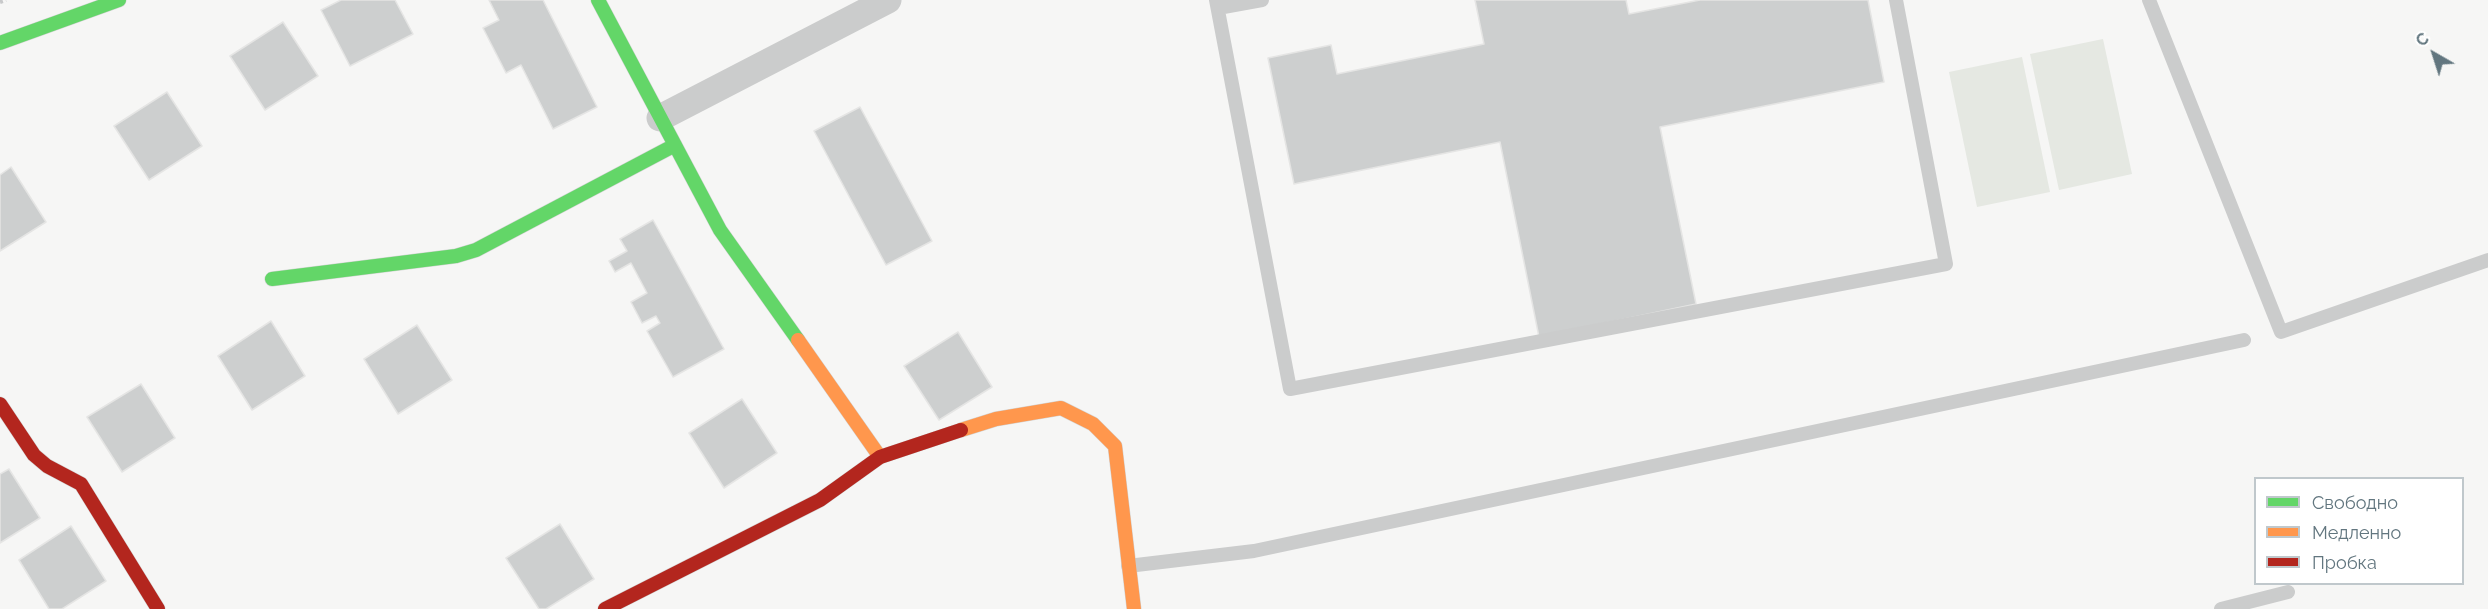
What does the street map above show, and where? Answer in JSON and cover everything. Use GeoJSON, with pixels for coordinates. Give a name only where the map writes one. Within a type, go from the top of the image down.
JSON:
{"type":"FeatureCollection","features":[{"type":"Feature","properties":{"kind":"street"},"geometry":{"type":"LineString","coordinates":[[0,43],[119,0]]}},
{"type":"Feature","properties":{"kind":"street"},"geometry":{"type":"LineString","coordinates":[[598,0],[720,230],[880,457]]}},
{"type":"Feature","properties":{"kind":"street"},"geometry":{"type":"LineString","coordinates":[[660,118],[888,0]]}},
{"type":"Feature","properties":{"kind":"street"},"geometry":{"type":"LineString","coordinates":[[272,279],[456,256],[476,250],[675,145]]}},
{"type":"Feature","properties":{"kind":"street"},"geometry":{"type":"LineString","coordinates":[[0,404],[34,455],[47,466],[81,484],[158,609]]}},
{"type":"Feature","properties":{"kind":"street"},"geometry":{"type":"LineString","coordinates":[[605,609],[820,500],[880,457],[996,419],[1061,408],[1093,424],[1115,446],[1134,609]]}},
{"type":"Feature","properties":{"kind":"lane"},"geometry":{"type":"LineString","coordinates":[[1263,0],[1217,4],[1290,389],[1946,264],[1896,0]]}},
{"type":"Feature","properties":{"kind":"lane"},"geometry":{"type":"LineString","coordinates":[[2149,0],[2281,332],[2488,260]]}},
{"type":"Feature","properties":{"kind":"lane"},"geometry":{"type":"LineString","coordinates":[[1128,566],[1254,551],[2244,340]]}},
{"type":"Feature","properties":{"kind":"lane"},"geometry":{"type":"LineString","coordinates":[[2221,609],[2288,592]]}},
{"type":"Feature","properties":{"kind":"path"},"geometry":{"type":"LineString","coordinates":[[0,2],[6,0]]}},
{"type":"Feature","properties":{"kind":"shaded area"},"geometry":{"type":"Polygon","coordinates":[[[2103,39],[2132,174],[2059,190],[2030,54],[2103,39]]]}},
{"type":"Feature","properties":{"kind":"shaded area"},"geometry":{"type":"Polygon","coordinates":[[[2022,57],[2050,192],[1977,207],[1949,72],[2022,57]]]}},
{"type":"Feature","properties":{"kind":"building"},"geometry":{"type":"Polygon","coordinates":[[[341,0],[395,0],[413,34],[350,66],[321,10],[341,0]]]}},
{"type":"Feature","properties":{"kind":"building"},"geometry":{"type":"Polygon","coordinates":[[[489,0],[543,0],[597,107],[553,129],[521,65],[506,73],[483,28],[499,20],[489,0]]]}},
{"type":"Feature","properties":{"kind":"building"},"geometry":{"type":"Polygon","coordinates":[[[1475,0],[1626,0],[1629,14],[1700,0],[1868,0],[1884,82],[1660,127],[1696,304],[1539,337],[1500,142],[1294,184],[1268,58],[1331,45],[1337,74],[1484,44],[1475,0]]]}},
{"type":"Feature","properties":{"kind":"building"},"geometry":{"type":"Polygon","coordinates":[[[283,22],[318,76],[265,110],[230,56],[283,22]]]}},
{"type":"Feature","properties":{"kind":"building"},"geometry":{"type":"Polygon","coordinates":[[[167,92],[202,146],[149,180],[114,126],[167,92]]]}},
{"type":"Feature","properties":{"kind":"building"},"geometry":{"type":"Polygon","coordinates":[[[860,107],[932,241],[886,265],[814,131],[860,107]]]}},
{"type":"Feature","properties":{"kind":"building"},"geometry":{"type":"Polygon","coordinates":[[[11,167],[46,222],[0,251],[0,175],[11,167]]]}},
{"type":"Feature","properties":{"kind":"building"},"geometry":{"type":"Polygon","coordinates":[[[653,220],[724,349],[673,377],[647,331],[660,323],[656,316],[642,323],[631,302],[647,293],[631,263],[615,272],[609,261],[627,251],[620,239],[653,220]]]}},
{"type":"Feature","properties":{"kind":"building"},"geometry":{"type":"Polygon","coordinates":[[[271,321],[305,376],[252,410],[218,356],[271,321]]]}},
{"type":"Feature","properties":{"kind":"building"},"geometry":{"type":"Polygon","coordinates":[[[417,325],[452,380],[398,414],[364,359],[417,325]]]}},
{"type":"Feature","properties":{"kind":"building"},"geometry":{"type":"Polygon","coordinates":[[[958,332],[992,387],[939,420],[904,366],[958,332]]]}},
{"type":"Feature","properties":{"kind":"building"},"geometry":{"type":"Polygon","coordinates":[[[141,384],[175,438],[122,472],[87,417],[141,384]]]}},
{"type":"Feature","properties":{"kind":"building"},"geometry":{"type":"Polygon","coordinates":[[[742,399],[777,453],[724,488],[689,433],[742,399]]]}},
{"type":"Feature","properties":{"kind":"building"},"geometry":{"type":"Polygon","coordinates":[[[9,469],[40,518],[0,543],[0,474],[9,469]]]}},
{"type":"Feature","properties":{"kind":"building"},"geometry":{"type":"Polygon","coordinates":[[[560,524],[594,579],[546,609],[539,609],[506,558],[560,524]]]}},
{"type":"Feature","properties":{"kind":"building"},"geometry":{"type":"Polygon","coordinates":[[[71,526],[106,581],[62,609],[49,609],[19,560],[71,526]]]}},
{"type":"Feature","properties":{"kind":"traffic: fast"},"geometry":{"type":"LineString","coordinates":[[0,43],[119,0]]}},
{"type":"Feature","properties":{"kind":"traffic: fast"},"geometry":{"type":"LineString","coordinates":[[598,0],[720,230],[798,340]]}},
{"type":"Feature","properties":{"kind":"traffic: fast"},"geometry":{"type":"LineString","coordinates":[[272,279],[456,256],[476,250],[675,145]]}},
{"type":"Feature","properties":{"kind":"traffic: slow"},"geometry":{"type":"LineString","coordinates":[[798,340],[880,457]]}},
{"type":"Feature","properties":{"kind":"traffic: slow"},"geometry":{"type":"LineString","coordinates":[[961,430],[996,419],[1061,408],[1093,424],[1115,446],[1134,609]]}},
{"type":"Feature","properties":{"kind":"traffic: jam"},"geometry":{"type":"LineString","coordinates":[[0,404],[34,455],[47,466],[81,484],[158,609]]}},
{"type":"Feature","properties":{"kind":"traffic: jam"},"geometry":{"type":"LineString","coordinates":[[605,609],[820,500],[880,457],[961,430]]}}]}
